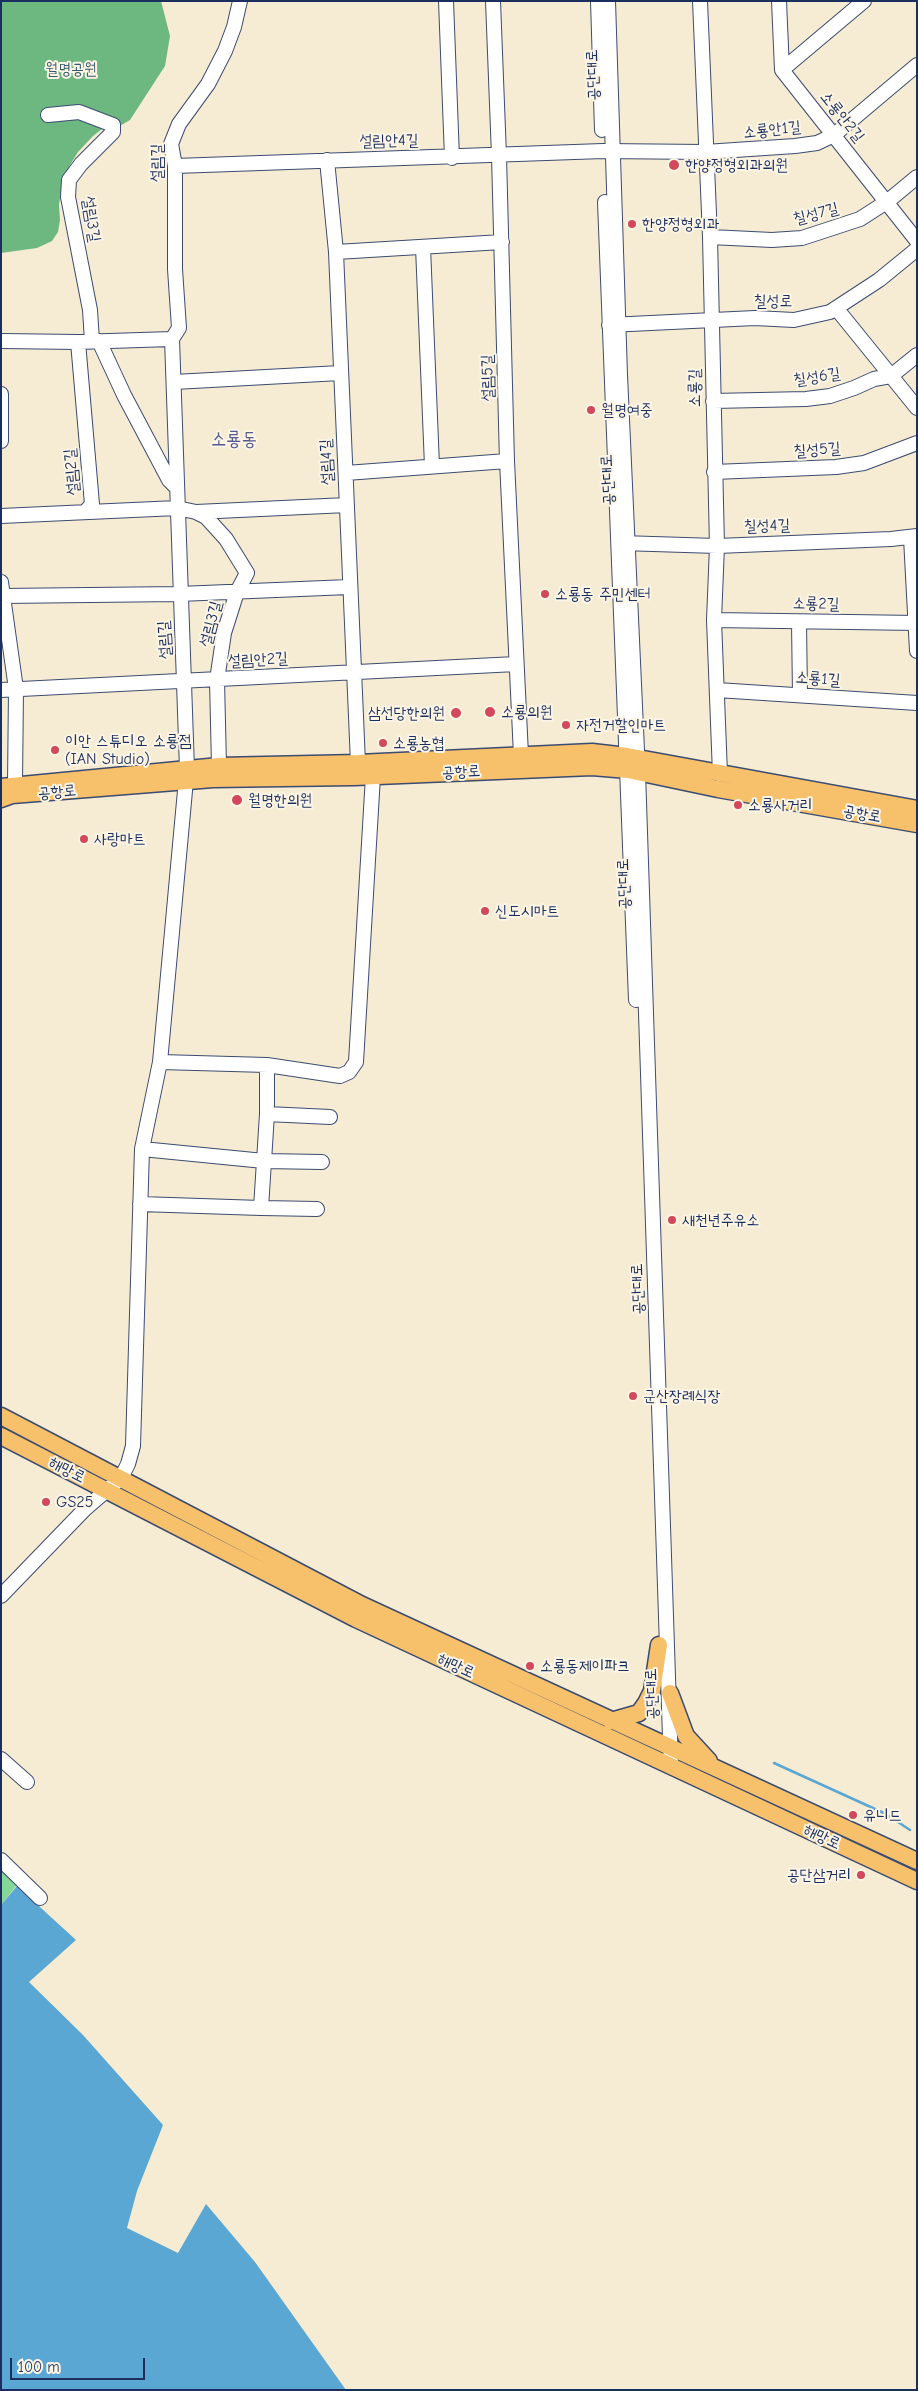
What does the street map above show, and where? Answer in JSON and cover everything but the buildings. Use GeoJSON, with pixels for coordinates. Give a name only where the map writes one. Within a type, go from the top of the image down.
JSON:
{"type":"FeatureCollection","features":[{"type":"Feature","properties":{"kind":"main road","name":"공항로"},"geometry":{"type":"LineString","coordinates":[[1,799],[12,796],[186,775],[220,766],[358,763],[592,752],[718,789],[917,824]]}},
{"type":"Feature","properties":{"kind":"main road","name":"공항로"},"geometry":{"type":"LineString","coordinates":[[8,785],[186,775],[373,776],[633,764],[720,774],[917,809]]}},
{"type":"Feature","properties":{"kind":"main road","name":"해망로"},"geometry":{"type":"LineString","coordinates":[[1,1416],[362,1605],[611,1721],[667,1756],[724,1771],[917,1861]]}},
{"type":"Feature","properties":{"kind":"main road","name":"해망로"},"geometry":{"type":"LineString","coordinates":[[1,1436],[356,1619],[667,1756],[917,1881]]}},
{"type":"Feature","properties":{"kind":"main road"},"geometry":{"type":"LineString","coordinates":[[611,1721],[639,1713],[646,1704],[652,1691],[659,1645]]}},
{"type":"Feature","properties":{"kind":"main road"},"geometry":{"type":"LineString","coordinates":[[670,1693],[686,1736],[705,1759],[724,1771]]}},
{"type":"Feature","properties":{"kind":"street","name":"설림길"},"geometry":{"type":"LineString","coordinates":[[121,1478],[128,1464],[133,1446],[142,1149],[160,1062],[186,775],[185,681],[180,594],[172,339],[179,328],[174,269],[175,166],[171,144],[179,124],[208,84],[225,51],[234,27],[240,1]]}},
{"type":"Feature","properties":{"kind":"street"},"geometry":{"type":"LineString","coordinates":[[446,1],[452,158]]}},
{"type":"Feature","properties":{"kind":"street","name":"설림5길"},"geometry":{"type":"LineString","coordinates":[[493,1],[500,156],[507,460],[521,755]]}},
{"type":"Feature","properties":{"kind":"street","name":"공단대로"},"geometry":{"type":"LineString","coordinates":[[598,1],[608,151],[670,1693],[667,1756]]}},
{"type":"Feature","properties":{"kind":"street","name":"공단대로"},"geometry":{"type":"LineString","coordinates":[[608,1],[608,151]]}},
{"type":"Feature","properties":{"kind":"street","name":"소룡길"},"geometry":{"type":"LineString","coordinates":[[700,1],[710,237],[717,546],[714,620],[720,774]]}},
{"type":"Feature","properties":{"kind":"street"},"geometry":{"type":"LineString","coordinates":[[779,1],[782,70]]}},
{"type":"Feature","properties":{"kind":"street"},"geometry":{"type":"LineString","coordinates":[[782,70],[864,1]]}},
{"type":"Feature","properties":{"kind":"street","name":"소룡안1길"},"geometry":{"type":"LineString","coordinates":[[608,151],[705,152],[796,146],[817,142],[834,136],[917,65]]}},
{"type":"Feature","properties":{"kind":"street","name":"소룡안2길"},"geometry":{"type":"LineString","coordinates":[[782,70],[888,201],[917,240]]}},
{"type":"Feature","properties":{"kind":"street","name":"설림3길"},"geometry":{"type":"LineString","coordinates":[[48,115],[79,112],[113,125],[112,132],[81,164],[69,180],[68,197],[90,310],[90,342],[124,396],[169,480],[176,487]]}},
{"type":"Feature","properties":{"kind":"street","name":"설림안4길"},"geometry":{"type":"LineString","coordinates":[[175,166],[327,160],[452,158],[608,151]]}},
{"type":"Feature","properties":{"kind":"street","name":"설림4길"},"geometry":{"type":"LineString","coordinates":[[327,160],[336,252],[358,763]]}},
{"type":"Feature","properties":{"kind":"street","name":"칠성7길"},"geometry":{"type":"LineString","coordinates":[[710,237],[772,240],[802,238],[860,219],[888,201],[917,177]]}},
{"type":"Feature","properties":{"kind":"street"},"geometry":{"type":"LineString","coordinates":[[336,252],[502,242]]}},
{"type":"Feature","properties":{"kind":"street"},"geometry":{"type":"LineString","coordinates":[[423,247],[432,466]]}},
{"type":"Feature","properties":{"kind":"street","name":"칠성로"},"geometry":{"type":"LineString","coordinates":[[614,325],[712,322],[755,318],[794,320],[836,308],[879,280],[917,249]]}},
{"type":"Feature","properties":{"kind":"street"},"geometry":{"type":"LineString","coordinates":[[836,308],[917,408]]}},
{"type":"Feature","properties":{"kind":"street"},"geometry":{"type":"LineString","coordinates":[[1,341],[90,342],[172,339]]}},
{"type":"Feature","properties":{"kind":"street","name":"설림2길"},"geometry":{"type":"LineString","coordinates":[[1,516],[86,511],[92,504],[90,342]]}},
{"type":"Feature","properties":{"kind":"street","name":"칠성6길"},"geometry":{"type":"LineString","coordinates":[[713,401],[830,396],[874,379],[891,376],[917,354]]}},
{"type":"Feature","properties":{"kind":"street"},"geometry":{"type":"LineString","coordinates":[[174,382],[340,373]]}},
{"type":"Feature","properties":{"kind":"street"},"geometry":{"type":"LineString","coordinates":[[1,394],[1,441]]}},
{"type":"Feature","properties":{"kind":"street","name":"칠성5길"},"geometry":{"type":"LineString","coordinates":[[714,472],[836,468],[864,463],[917,443]]}},
{"type":"Feature","properties":{"kind":"street"},"geometry":{"type":"LineString","coordinates":[[346,473],[507,460]]}},
{"type":"Feature","properties":{"kind":"street"},"geometry":{"type":"LineString","coordinates":[[86,511],[178,508],[196,512],[347,505]]}},
{"type":"Feature","properties":{"kind":"street","name":"설림3길"},"geometry":{"type":"LineString","coordinates":[[196,512],[206,518],[226,539],[247,573],[237,592],[224,633],[218,680],[220,766]]}},
{"type":"Feature","properties":{"kind":"street"},"geometry":{"type":"LineString","coordinates":[[914,537],[917,651]]}},
{"type":"Feature","properties":{"kind":"street","name":"칠성4길"},"geometry":{"type":"LineString","coordinates":[[624,543],[717,546],[914,537]]}},
{"type":"Feature","properties":{"kind":"street"},"geometry":{"type":"LineString","coordinates":[[1,582],[16,689],[8,785]]}},
{"type":"Feature","properties":{"kind":"street"},"geometry":{"type":"LineString","coordinates":[[2,596],[180,594],[349,587]]}},
{"type":"Feature","properties":{"kind":"street","name":"소룡2길"},"geometry":{"type":"LineString","coordinates":[[714,620],[916,623]]}},
{"type":"Feature","properties":{"kind":"street"},"geometry":{"type":"LineString","coordinates":[[798,622],[800,695]]}},
{"type":"Feature","properties":{"kind":"street","name":"설림안2길"},"geometry":{"type":"LineString","coordinates":[[1,690],[516,664]]}},
{"type":"Feature","properties":{"kind":"street","name":"소룡1길"},"geometry":{"type":"LineString","coordinates":[[717,690],[917,703]]}},
{"type":"Feature","properties":{"kind":"street","name":"공단대로"},"geometry":{"type":"LineString","coordinates":[[633,764],[659,1645],[667,1756]]}},
{"type":"Feature","properties":{"kind":"street"},"geometry":{"type":"LineString","coordinates":[[160,1062],[267,1065],[340,1076],[349,1072],[356,1062],[373,776]]}},
{"type":"Feature","properties":{"kind":"street"},"geometry":{"type":"LineString","coordinates":[[262,1208],[267,1114],[267,1065]]}},
{"type":"Feature","properties":{"kind":"street"},"geometry":{"type":"LineString","coordinates":[[267,1114],[330,1117]]}},
{"type":"Feature","properties":{"kind":"street"},"geometry":{"type":"LineString","coordinates":[[142,1149],[264,1161],[322,1162]]}},
{"type":"Feature","properties":{"kind":"street"},"geometry":{"type":"LineString","coordinates":[[140,1204],[317,1209]]}},
{"type":"Feature","properties":{"kind":"street"},"geometry":{"type":"LineString","coordinates":[[1,1596],[85,1509],[121,1478]]}},
{"type":"Feature","properties":{"kind":"street"},"geometry":{"type":"LineString","coordinates":[[1,1759],[27,1782]]}},
{"type":"Feature","properties":{"kind":"street"},"geometry":{"type":"LineString","coordinates":[[1,1860],[40,1898]]}},
{"type":"Feature","properties":{"kind":"green space","name":"월명공원"},"geometry":{"type":"Polygon","coordinates":[[[1,1],[161,1],[170,36],[165,66],[130,120],[118,127],[102,129],[78,152],[70,165],[62,184],[58,232],[52,241],[37,248],[1,253],[1,1]]]}},
{"type":"Feature","properties":{"kind":"green space"},"geometry":{"type":"Polygon","coordinates":[[[1,1860],[21,1880],[1,1905],[1,1860]]]}},
{"type":"Feature","properties":{"kind":"water"},"geometry":{"type":"Polygon","coordinates":[[[17,1886],[76,1940],[29,1982],[83,2035],[163,2125],[137,2191],[127,2228],[178,2253],[206,2204],[255,2262],[346,2390],[1,2390],[1,1905],[17,1886]]]}},
{"type":"Feature","properties":{"kind":"waterway"},"geometry":{"type":"LineString","coordinates":[[774,1763],[886,1814],[910,1830]]}},
{"type":"Feature","properties":{"kind":"place","name":"한양정형외과의원"},"geometry":{"type":"Point","coordinates":[674,165]}},
{"type":"Feature","properties":{"kind":"place","name":"한양정형외과"},"geometry":{"type":"Point","coordinates":[632,224]}},
{"type":"Feature","properties":{"kind":"place","name":"월명여중"},"geometry":{"type":"Point","coordinates":[591,410]}},
{"type":"Feature","properties":{"kind":"place","name":"소룡동 주민센터"},"geometry":{"type":"Point","coordinates":[545,594]}},
{"type":"Feature","properties":{"kind":"place","name":"소룡의원"},"geometry":{"type":"Point","coordinates":[490,712]}},
{"type":"Feature","properties":{"kind":"place","name":"삼선당한의원"},"geometry":{"type":"Point","coordinates":[456,713]}},
{"type":"Feature","properties":{"kind":"place","name":"자전거할인마트"},"geometry":{"type":"Point","coordinates":[566,725]}},
{"type":"Feature","properties":{"kind":"place","name":"소룡농협"},"geometry":{"type":"Point","coordinates":[383,743]}},
{"type":"Feature","properties":{"kind":"place","name":"이안 스튜디오 소룡점 (IAN Studio)"},"geometry":{"type":"Point","coordinates":[55,750]}},
{"type":"Feature","properties":{"kind":"place","name":"월명한의원"},"geometry":{"type":"Point","coordinates":[237,800]}},
{"type":"Feature","properties":{"kind":"place","name":"소룡사거리"},"geometry":{"type":"Point","coordinates":[738,805]}},
{"type":"Feature","properties":{"kind":"place","name":"사랑마트"},"geometry":{"type":"Point","coordinates":[84,839]}},
{"type":"Feature","properties":{"kind":"place","name":"신도시마트"},"geometry":{"type":"Point","coordinates":[485,911]}},
{"type":"Feature","properties":{"kind":"place","name":"새천년주유소"},"geometry":{"type":"Point","coordinates":[672,1220]}},
{"type":"Feature","properties":{"kind":"place","name":"군산장례식장"},"geometry":{"type":"Point","coordinates":[633,1396]}},
{"type":"Feature","properties":{"kind":"place","name":"GS25"},"geometry":{"type":"Point","coordinates":[46,1502]}},
{"type":"Feature","properties":{"kind":"place","name":"소룡동제이파크"},"geometry":{"type":"Point","coordinates":[530,1666]}},
{"type":"Feature","properties":{"kind":"place","name":"유니드"},"geometry":{"type":"Point","coordinates":[853,1815]}},
{"type":"Feature","properties":{"kind":"place","name":"공단삼거리"},"geometry":{"type":"Point","coordinates":[861,1875]}},
{"type":"Feature","properties":{"kind":"district","name":"소룡동"},"geometry":{"type":"Point","coordinates":[234,440]}}]}
